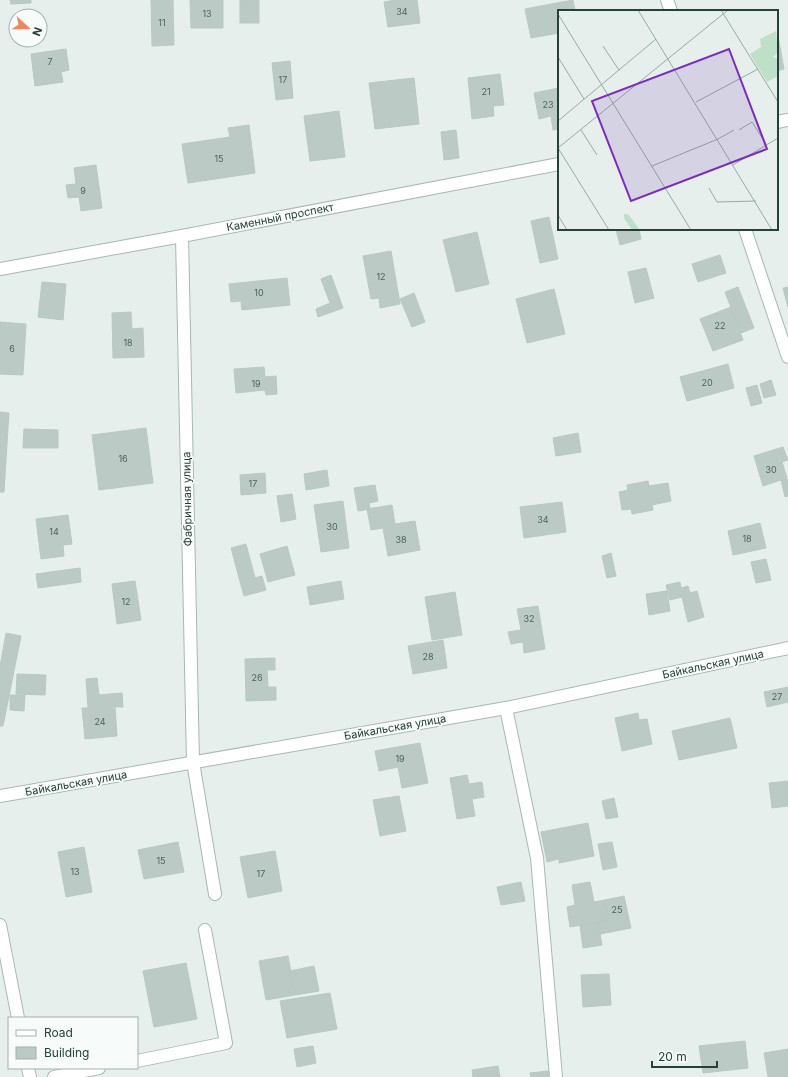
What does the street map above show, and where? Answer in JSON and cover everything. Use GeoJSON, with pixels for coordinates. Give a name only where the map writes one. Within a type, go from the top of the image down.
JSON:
{"type":"FeatureCollection","features":[{"type":"Feature","properties":{"kind":"street"},"geometry":{"type":"LineString","coordinates":[[667,0],[671,10]]}},
{"type":"Feature","properties":{"kind":"street"},"geometry":{"type":"LineString","coordinates":[[778,122],[788,120]]}},
{"type":"Feature","properties":{"kind":"street","name":"Каменный проспект"},"geometry":{"type":"LineString","coordinates":[[0,269],[558,164]]}},
{"type":"Feature","properties":{"kind":"street"},"geometry":{"type":"LineString","coordinates":[[745,230],[788,357]]}},
{"type":"Feature","properties":{"kind":"street","name":"Фабричная улица"},"geometry":{"type":"LineString","coordinates":[[182,236],[193,762],[215,894]]}},
{"type":"Feature","properties":{"kind":"street","name":"Байкальская улица"},"geometry":{"type":"LineString","coordinates":[[0,796],[506,708],[788,648]]}},
{"type":"Feature","properties":{"kind":"street"},"geometry":{"type":"LineString","coordinates":[[506,708],[537,858],[556,1077]]}},
{"type":"Feature","properties":{"kind":"street"},"geometry":{"type":"LineString","coordinates":[[0,925],[18,1017]]}},
{"type":"Feature","properties":{"kind":"street"},"geometry":{"type":"LineString","coordinates":[[138,1060],[226,1043],[205,930]]}},
{"type":"Feature","properties":{"kind":"street"},"geometry":{"type":"LineString","coordinates":[[54,1077],[94,1069]]}},
{"type":"Feature","properties":{"kind":"building"},"geometry":{"type":"Polygon","coordinates":[[[10,0],[31,0],[31,3],[11,4],[10,0]]]}},
{"type":"Feature","properties":{"kind":"building"},"geometry":{"type":"Polygon","coordinates":[[[151,0],[173,0],[174,45],[152,46],[151,0]]]}},
{"type":"Feature","properties":{"kind":"building"},"geometry":{"type":"Polygon","coordinates":[[[190,0],[223,0],[223,28],[191,28],[190,0]]]}},
{"type":"Feature","properties":{"kind":"building"},"geometry":{"type":"Polygon","coordinates":[[[240,0],[259,0],[259,23],[240,23],[240,0]]]}},
{"type":"Feature","properties":{"kind":"building"},"geometry":{"type":"Polygon","coordinates":[[[395,0],[417,0],[420,23],[388,27],[384,2],[395,0]]]}},
{"type":"Feature","properties":{"kind":"building"},"geometry":{"type":"Polygon","coordinates":[[[573,0],[575,10],[558,10],[558,33],[531,38],[525,9],[573,0]]]}},
{"type":"Feature","properties":{"kind":"building"},"geometry":{"type":"Polygon","coordinates":[[[778,36],[784,69],[778,71],[778,36]]]}},
{"type":"Feature","properties":{"kind":"building"},"geometry":{"type":"Polygon","coordinates":[[[66,49],[69,70],[61,72],[63,82],[35,86],[31,54],[66,49]]]}},
{"type":"Feature","properties":{"kind":"building"},"geometry":{"type":"Polygon","coordinates":[[[290,61],[293,98],[276,100],[272,63],[290,61]]]}},
{"type":"Feature","properties":{"kind":"building"},"geometry":{"type":"Polygon","coordinates":[[[500,74],[504,105],[493,106],[494,116],[472,119],[468,78],[500,74]]]}},
{"type":"Feature","properties":{"kind":"building"},"geometry":{"type":"Polygon","coordinates":[[[414,78],[419,124],[375,129],[369,83],[414,78]]]}},
{"type":"Feature","properties":{"kind":"building"},"geometry":{"type":"Polygon","coordinates":[[[558,88],[558,129],[553,130],[551,116],[539,119],[534,93],[558,88]]]}},
{"type":"Feature","properties":{"kind":"building"},"geometry":{"type":"Polygon","coordinates":[[[339,111],[345,157],[310,161],[304,116],[339,111]]]}},
{"type":"Feature","properties":{"kind":"building"},"geometry":{"type":"Polygon","coordinates":[[[249,125],[255,173],[188,183],[182,144],[230,137],[228,128],[249,125]]]}},
{"type":"Feature","properties":{"kind":"building"},"geometry":{"type":"Polygon","coordinates":[[[456,130],[459,158],[444,160],[441,132],[456,130]]]}},
{"type":"Feature","properties":{"kind":"building"},"geometry":{"type":"Polygon","coordinates":[[[96,165],[102,208],[81,211],[79,197],[68,198],[66,185],[76,184],[74,168],[96,165]]]}},
{"type":"Feature","properties":{"kind":"building"},"geometry":{"type":"Polygon","coordinates":[[[549,217],[558,259],[540,263],[531,221],[549,217]]]}},
{"type":"Feature","properties":{"kind":"building"},"geometry":{"type":"Polygon","coordinates":[[[616,230],[639,230],[641,239],[620,245],[616,230]]]}},
{"type":"Feature","properties":{"kind":"building"},"geometry":{"type":"Polygon","coordinates":[[[477,232],[489,284],[456,292],[443,240],[477,232]]]}},
{"type":"Feature","properties":{"kind":"building"},"geometry":{"type":"Polygon","coordinates":[[[391,251],[400,304],[380,308],[379,298],[371,299],[363,256],[391,251]]]}},
{"type":"Feature","properties":{"kind":"building"},"geometry":{"type":"Polygon","coordinates":[[[720,255],[726,273],[698,282],[692,264],[720,255]]]}},
{"type":"Feature","properties":{"kind":"building"},"geometry":{"type":"Polygon","coordinates":[[[646,268],[654,298],[635,303],[628,272],[646,268]]]}},
{"type":"Feature","properties":{"kind":"building"},"geometry":{"type":"Polygon","coordinates":[[[331,275],[343,308],[318,317],[316,309],[330,303],[321,279],[331,275]]]}},
{"type":"Feature","properties":{"kind":"building"},"geometry":{"type":"Polygon","coordinates":[[[287,278],[290,305],[242,310],[241,301],[231,302],[229,284],[287,278]]]}},
{"type":"Feature","properties":{"kind":"building"},"geometry":{"type":"Polygon","coordinates":[[[42,282],[66,284],[63,320],[38,317],[42,282]]]}},
{"type":"Feature","properties":{"kind":"building"},"geometry":{"type":"Polygon","coordinates":[[[738,287],[754,328],[741,333],[725,292],[738,287]]]}},
{"type":"Feature","properties":{"kind":"building"},"geometry":{"type":"Polygon","coordinates":[[[788,287],[788,307],[783,288],[788,287]]]}},
{"type":"Feature","properties":{"kind":"building"},"geometry":{"type":"Polygon","coordinates":[[[554,289],[565,334],[527,343],[516,299],[554,289]]]}},
{"type":"Feature","properties":{"kind":"building"},"geometry":{"type":"Polygon","coordinates":[[[414,293],[425,322],[412,327],[400,299],[414,293]]]}},
{"type":"Feature","properties":{"kind":"building"},"geometry":{"type":"Polygon","coordinates":[[[731,307],[743,340],[713,351],[700,319],[731,307]]]}},
{"type":"Feature","properties":{"kind":"building"},"geometry":{"type":"Polygon","coordinates":[[[131,312],[132,329],[143,328],[144,357],[113,358],[112,313],[131,312]]]}},
{"type":"Feature","properties":{"kind":"building"},"geometry":{"type":"Polygon","coordinates":[[[0,322],[26,324],[23,375],[0,374],[0,322]]]}},
{"type":"Feature","properties":{"kind":"building"},"geometry":{"type":"Polygon","coordinates":[[[728,364],[734,388],[687,401],[680,377],[728,364]]]}},
{"type":"Feature","properties":{"kind":"building"},"geometry":{"type":"Polygon","coordinates":[[[264,367],[265,377],[276,376],[277,394],[266,395],[265,390],[236,393],[234,369],[264,367]]]}},
{"type":"Feature","properties":{"kind":"building"},"geometry":{"type":"Polygon","coordinates":[[[771,380],[776,395],[764,398],[760,384],[771,380]]]}},
{"type":"Feature","properties":{"kind":"building"},"geometry":{"type":"Polygon","coordinates":[[[757,385],[762,403],[751,406],[746,388],[757,385]]]}},
{"type":"Feature","properties":{"kind":"building"},"geometry":{"type":"Polygon","coordinates":[[[0,412],[9,413],[8,428],[0,428],[0,412]]]}},
{"type":"Feature","properties":{"kind":"building"},"geometry":{"type":"Polygon","coordinates":[[[0,428],[8,428],[4,492],[0,492],[0,428]]]}},
{"type":"Feature","properties":{"kind":"building"},"geometry":{"type":"Polygon","coordinates":[[[146,428],[153,483],[99,490],[92,435],[146,428]]]}},
{"type":"Feature","properties":{"kind":"building"},"geometry":{"type":"Polygon","coordinates":[[[24,429],[58,430],[58,448],[23,448],[24,429]]]}},
{"type":"Feature","properties":{"kind":"building"},"geometry":{"type":"Polygon","coordinates":[[[578,433],[581,452],[556,456],[553,438],[578,433]]]}},
{"type":"Feature","properties":{"kind":"building"},"geometry":{"type":"Polygon","coordinates":[[[783,447],[788,460],[782,462],[787,478],[763,486],[754,456],[783,447]]]}},
{"type":"Feature","properties":{"kind":"building"},"geometry":{"type":"Polygon","coordinates":[[[327,470],[329,486],[306,490],[304,474],[327,470]]]}},
{"type":"Feature","properties":{"kind":"building"},"geometry":{"type":"Polygon","coordinates":[[[265,473],[266,493],[241,495],[240,475],[265,473]]]}},
{"type":"Feature","properties":{"kind":"building"},"geometry":{"type":"Polygon","coordinates":[[[788,479],[788,496],[785,497],[781,480],[788,479]]]}},
{"type":"Feature","properties":{"kind":"building"},"geometry":{"type":"Polygon","coordinates":[[[648,481],[649,486],[668,483],[671,501],[652,505],[653,510],[632,514],[631,509],[622,510],[619,492],[628,490],[627,485],[648,481]]]}},
{"type":"Feature","properties":{"kind":"building"},"geometry":{"type":"Polygon","coordinates":[[[375,485],[378,501],[369,503],[370,509],[358,511],[354,488],[375,485]]]}},
{"type":"Feature","properties":{"kind":"building"},"geometry":{"type":"Polygon","coordinates":[[[292,494],[296,519],[281,522],[277,496],[292,494]]]}},
{"type":"Feature","properties":{"kind":"building"},"geometry":{"type":"Polygon","coordinates":[[[343,501],[349,548],[321,552],[314,505],[343,501]]]}},
{"type":"Feature","properties":{"kind":"building"},"geometry":{"type":"Polygon","coordinates":[[[562,502],[566,532],[524,538],[520,507],[562,502]]]}},
{"type":"Feature","properties":{"kind":"building"},"geometry":{"type":"Polygon","coordinates":[[[392,505],[395,524],[415,521],[420,550],[388,556],[383,528],[371,530],[367,509],[392,505]]]}},
{"type":"Feature","properties":{"kind":"building"},"geometry":{"type":"Polygon","coordinates":[[[68,515],[72,544],[63,545],[64,556],[41,559],[36,519],[68,515]]]}},
{"type":"Feature","properties":{"kind":"building"},"geometry":{"type":"Polygon","coordinates":[[[760,523],[766,548],[733,555],[728,531],[760,523]]]}},
{"type":"Feature","properties":{"kind":"building"},"geometry":{"type":"Polygon","coordinates":[[[246,544],[255,578],[262,576],[266,590],[244,596],[231,548],[246,544]]]}},
{"type":"Feature","properties":{"kind":"building"},"geometry":{"type":"Polygon","coordinates":[[[287,546],[295,575],[268,582],[260,554],[287,546]]]}},
{"type":"Feature","properties":{"kind":"building"},"geometry":{"type":"Polygon","coordinates":[[[611,553],[616,576],[607,578],[602,556],[611,553]]]}},
{"type":"Feature","properties":{"kind":"building"},"geometry":{"type":"Polygon","coordinates":[[[766,559],[771,580],[756,583],[751,562],[766,559]]]}},
{"type":"Feature","properties":{"kind":"building"},"geometry":{"type":"Polygon","coordinates":[[[80,568],[81,582],[38,588],[36,574],[80,568]]]}},
{"type":"Feature","properties":{"kind":"building"},"geometry":{"type":"Polygon","coordinates":[[[135,581],[141,620],[117,624],[112,584],[135,581]]]}},
{"type":"Feature","properties":{"kind":"building"},"geometry":{"type":"Polygon","coordinates":[[[341,581],[344,599],[310,605],[307,587],[341,581]]]}},
{"type":"Feature","properties":{"kind":"building"},"geometry":{"type":"Polygon","coordinates":[[[680,582],[681,588],[688,586],[690,593],[697,591],[704,617],[688,622],[682,597],[670,600],[666,585],[680,582]]]}},
{"type":"Feature","properties":{"kind":"building"},"geometry":{"type":"Polygon","coordinates":[[[667,591],[670,611],[649,615],[646,594],[667,591]]]}},
{"type":"Feature","properties":{"kind":"building"},"geometry":{"type":"Polygon","coordinates":[[[455,592],[462,635],[432,640],[425,597],[455,592]]]}},
{"type":"Feature","properties":{"kind":"building"},"geometry":{"type":"Polygon","coordinates":[[[538,606],[545,649],[524,653],[523,642],[511,644],[508,632],[521,630],[517,609],[538,606]]]}},
{"type":"Feature","properties":{"kind":"building"},"geometry":{"type":"Polygon","coordinates":[[[6,633],[21,636],[3,726],[0,726],[0,667],[6,633]]]}},
{"type":"Feature","properties":{"kind":"building"},"geometry":{"type":"Polygon","coordinates":[[[443,640],[447,668],[413,674],[408,646],[443,640]]]}},
{"type":"Feature","properties":{"kind":"building"},"geometry":{"type":"Polygon","coordinates":[[[275,658],[275,670],[267,670],[268,687],[276,687],[276,700],[246,701],[245,659],[275,658]]]}},
{"type":"Feature","properties":{"kind":"building"},"geometry":{"type":"Polygon","coordinates":[[[17,674],[46,675],[45,695],[16,694],[17,674]]]}},
{"type":"Feature","properties":{"kind":"building"},"geometry":{"type":"Polygon","coordinates":[[[97,678],[99,695],[122,693],[123,707],[115,707],[117,736],[85,739],[82,708],[88,708],[86,679],[97,678]]]}},
{"type":"Feature","properties":{"kind":"building"},"geometry":{"type":"Polygon","coordinates":[[[788,687],[788,702],[767,707],[764,692],[788,687]]]}},
{"type":"Feature","properties":{"kind":"building"},"geometry":{"type":"Polygon","coordinates":[[[10,695],[25,695],[24,711],[10,710],[10,695]]]}},
{"type":"Feature","properties":{"kind":"building"},"geometry":{"type":"Polygon","coordinates":[[[638,713],[639,720],[647,719],[652,744],[622,751],[615,718],[638,713]]]}},
{"type":"Feature","properties":{"kind":"building"},"geometry":{"type":"Polygon","coordinates":[[[730,718],[737,748],[679,760],[672,731],[730,718]]]}},
{"type":"Feature","properties":{"kind":"building"},"geometry":{"type":"Polygon","coordinates":[[[420,743],[428,783],[402,788],[398,767],[379,771],[375,751],[420,743]]]}},
{"type":"Feature","properties":{"kind":"building"},"geometry":{"type":"Polygon","coordinates":[[[467,775],[469,784],[482,782],[484,797],[472,799],[475,816],[457,819],[450,778],[467,775]]]}},
{"type":"Feature","properties":{"kind":"building"},"geometry":{"type":"Polygon","coordinates":[[[788,781],[788,806],[772,808],[769,783],[788,781]]]}},
{"type":"Feature","properties":{"kind":"building"},"geometry":{"type":"Polygon","coordinates":[[[399,796],[406,831],[380,836],[373,800],[399,796]]]}},
{"type":"Feature","properties":{"kind":"building"},"geometry":{"type":"Polygon","coordinates":[[[614,798],[618,817],[606,819],[602,801],[614,798]]]}},
{"type":"Feature","properties":{"kind":"building"},"geometry":{"type":"Polygon","coordinates":[[[588,823],[594,856],[559,863],[559,859],[547,862],[541,832],[588,823]]]}},
{"type":"Feature","properties":{"kind":"building"},"geometry":{"type":"Polygon","coordinates":[[[178,842],[184,872],[144,879],[138,850],[178,842]]]}},
{"type":"Feature","properties":{"kind":"building"},"geometry":{"type":"Polygon","coordinates":[[[612,842],[617,867],[603,870],[598,844],[612,842]]]}},
{"type":"Feature","properties":{"kind":"building"},"geometry":{"type":"Polygon","coordinates":[[[84,847],[92,892],[66,897],[58,852],[84,847]]]}},
{"type":"Feature","properties":{"kind":"building"},"geometry":{"type":"Polygon","coordinates":[[[275,851],[282,891],[248,898],[240,857],[275,851]]]}},
{"type":"Feature","properties":{"kind":"building"},"geometry":{"type":"Polygon","coordinates":[[[521,882],[525,901],[501,905],[497,887],[521,882]]]}},
{"type":"Feature","properties":{"kind":"building"},"geometry":{"type":"Polygon","coordinates":[[[590,882],[594,902],[605,900],[609,920],[570,927],[567,907],[575,905],[572,885],[590,882]]]}},
{"type":"Feature","properties":{"kind":"building"},"geometry":{"type":"Polygon","coordinates":[[[624,896],[631,928],[600,934],[598,922],[609,920],[605,900],[624,896]]]}},
{"type":"Feature","properties":{"kind":"building"},"geometry":{"type":"Polygon","coordinates":[[[598,922],[602,945],[583,948],[580,926],[598,922]]]}},
{"type":"Feature","properties":{"kind":"building"},"geometry":{"type":"Polygon","coordinates":[[[288,956],[295,995],[266,1000],[259,961],[288,956]]]}},
{"type":"Feature","properties":{"kind":"building"},"geometry":{"type":"Polygon","coordinates":[[[186,963],[197,1019],[154,1027],[143,971],[186,963]]]}},
{"type":"Feature","properties":{"kind":"building"},"geometry":{"type":"Polygon","coordinates":[[[314,966],[319,991],[295,995],[290,971],[314,966]]]}},
{"type":"Feature","properties":{"kind":"building"},"geometry":{"type":"Polygon","coordinates":[[[609,974],[611,1005],[583,1007],[581,975],[609,974]]]}},
{"type":"Feature","properties":{"kind":"building"},"geometry":{"type":"Polygon","coordinates":[[[330,993],[337,1029],[287,1038],[280,1001],[330,993]]]}},
{"type":"Feature","properties":{"kind":"building"},"geometry":{"type":"Polygon","coordinates":[[[745,1041],[748,1068],[703,1073],[699,1046],[745,1041]]]}},
{"type":"Feature","properties":{"kind":"building"},"geometry":{"type":"Polygon","coordinates":[[[313,1046],[316,1063],[297,1067],[294,1049],[313,1046]]]}},
{"type":"Feature","properties":{"kind":"building"},"geometry":{"type":"Polygon","coordinates":[[[788,1049],[788,1077],[768,1077],[764,1053],[788,1049]]]}},
{"type":"Feature","properties":{"kind":"building"},"geometry":{"type":"Polygon","coordinates":[[[498,1066],[500,1077],[473,1077],[472,1070],[498,1066]]]}},
{"type":"Feature","properties":{"kind":"building"},"geometry":{"type":"Polygon","coordinates":[[[548,1071],[549,1077],[531,1077],[530,1073],[548,1071]]]}}]}
